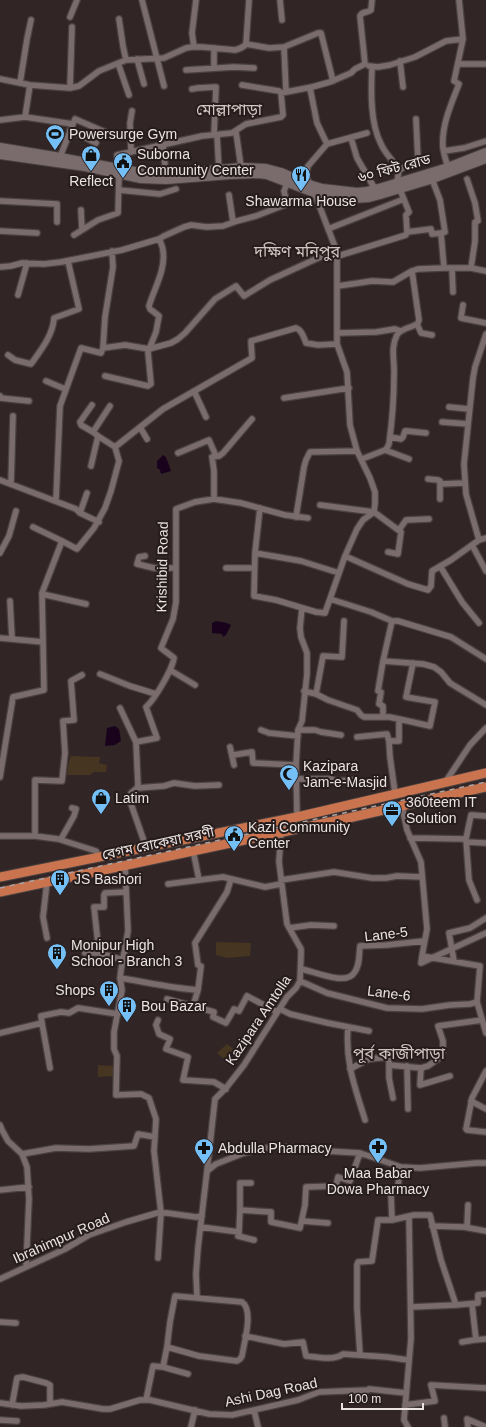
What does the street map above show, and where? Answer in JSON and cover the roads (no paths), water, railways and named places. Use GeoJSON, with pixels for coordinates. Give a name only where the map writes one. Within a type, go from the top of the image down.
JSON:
{"type":"FeatureCollection","features":[{"type":"Feature","properties":{"kind":"main road","name":"বেগম রোকেয়া সরণী"},"geometry":{"type":"LineString","coordinates":[[0,877],[296,817],[446,781],[486,773]]}},
{"type":"Feature","properties":{"kind":"main road","name":"বেগম রোকেয়া সরণী"},"geometry":{"type":"LineString","coordinates":[[0,892],[486,787]]}},
{"type":"Feature","properties":{"kind":"street"},"geometry":{"type":"LineString","coordinates":[[70,17],[77,0]]}},
{"type":"Feature","properties":{"kind":"street"},"geometry":{"type":"LineString","coordinates":[[142,0],[164,86]]}},
{"type":"Feature","properties":{"kind":"street"},"geometry":{"type":"LineString","coordinates":[[194,47],[192,33],[196,0]]}},
{"type":"Feature","properties":{"kind":"street"},"geometry":{"type":"LineString","coordinates":[[246,44],[249,0]]}},
{"type":"Feature","properties":{"kind":"street"},"geometry":{"type":"LineString","coordinates":[[280,0],[282,20]]}},
{"type":"Feature","properties":{"kind":"street"},"geometry":{"type":"LineString","coordinates":[[365,64],[360,16],[362,13],[369,12],[371,10],[372,0]]}},
{"type":"Feature","properties":{"kind":"street"},"geometry":{"type":"LineString","coordinates":[[448,167],[444,152],[443,134],[450,108],[459,84],[454,80],[463,39],[459,0]]}},
{"type":"Feature","properties":{"kind":"street"},"geometry":{"type":"LineString","coordinates":[[119,19],[122,46],[126,60]]}},
{"type":"Feature","properties":{"kind":"street"},"geometry":{"type":"LineString","coordinates":[[20,83],[31,20]]}},
{"type":"Feature","properties":{"kind":"street"},"geometry":{"type":"LineString","coordinates":[[70,88],[72,27]]}},
{"type":"Feature","properties":{"kind":"street"},"geometry":{"type":"LineString","coordinates":[[0,79],[30,85],[70,88],[79,86],[98,71],[126,60],[164,58],[186,48],[194,47],[235,50],[246,44],[269,48],[284,48],[300,40],[321,33],[332,81]]}},
{"type":"Feature","properties":{"kind":"street"},"geometry":{"type":"LineString","coordinates":[[365,64],[372,67],[390,65],[415,57],[446,41],[463,39]]}},
{"type":"Feature","properties":{"kind":"street"},"geometry":{"type":"LineString","coordinates":[[214,48],[214,68]]}},
{"type":"Feature","properties":{"kind":"street"},"geometry":{"type":"LineString","coordinates":[[74,235],[98,220],[118,213],[119,190],[117,155],[202,136],[236,132],[246,124],[282,116],[284,92],[284,48]]}},
{"type":"Feature","properties":{"kind":"street"},"geometry":{"type":"LineString","coordinates":[[137,59],[144,84]]}},
{"type":"Feature","properties":{"kind":"street"},"geometry":{"type":"LineString","coordinates":[[400,61],[403,87]]}},
{"type":"Feature","properties":{"kind":"street"},"geometry":{"type":"LineString","coordinates":[[118,63],[129,95]]}},
{"type":"Feature","properties":{"kind":"street"},"geometry":{"type":"LineString","coordinates":[[242,85],[284,92],[310,88],[351,73],[365,64]]}},
{"type":"Feature","properties":{"kind":"street"},"geometry":{"type":"LineString","coordinates":[[458,64],[486,64]]}},
{"type":"Feature","properties":{"kind":"street"},"geometry":{"type":"LineString","coordinates":[[372,67],[371,86],[376,132],[381,146],[399,170],[399,185],[409,212],[406,215],[407,232]]}},
{"type":"Feature","properties":{"kind":"street"},"geometry":{"type":"LineString","coordinates":[[186,70],[254,68]]}},
{"type":"Feature","properties":{"kind":"street"},"geometry":{"type":"LineString","coordinates":[[25,117],[30,85]]}},
{"type":"Feature","properties":{"kind":"street"},"geometry":{"type":"LineString","coordinates":[[192,89],[216,87],[215,108],[219,172]]}},
{"type":"Feature","properties":{"kind":"street"},"geometry":{"type":"LineString","coordinates":[[310,88],[317,123],[327,144]]}},
{"type":"Feature","properties":{"kind":"street"},"geometry":{"type":"LineString","coordinates":[[200,109],[215,108]]}},
{"type":"Feature","properties":{"kind":"street"},"geometry":{"type":"LineString","coordinates":[[131,152],[130,124],[132,111]]}},
{"type":"Feature","properties":{"kind":"street"},"geometry":{"type":"LineString","coordinates":[[0,120],[25,117],[73,124]]}},
{"type":"Feature","properties":{"kind":"street"},"geometry":{"type":"LineString","coordinates":[[60,157],[70,130],[76,119],[105,132]]}},
{"type":"Feature","properties":{"kind":"street"},"geometry":{"type":"LineString","coordinates":[[399,170],[418,160],[416,120]]}},
{"type":"Feature","properties":{"kind":"street"},"geometry":{"type":"LineString","coordinates":[[70,130],[96,143]]}},
{"type":"Feature","properties":{"kind":"street"},"geometry":{"type":"LineString","coordinates":[[236,132],[242,171]]}},
{"type":"Feature","properties":{"kind":"street"},"geometry":{"type":"LineString","coordinates":[[0,267],[27,263],[44,264],[68,261],[136,246],[160,239],[190,225],[214,227],[223,226],[256,216],[287,204],[284,192],[290,180],[304,176],[308,166],[315,156],[327,144],[367,133]]}},
{"type":"Feature","properties":{"kind":"street"},"geometry":{"type":"LineString","coordinates":[[351,138],[358,158],[375,189]]}},
{"type":"Feature","properties":{"kind":"street"},"geometry":{"type":"LineString","coordinates":[[444,152],[486,141]]}},
{"type":"Feature","properties":{"kind":"street"},"geometry":{"type":"LineString","coordinates":[[163,145],[166,177]]}},
{"type":"Feature","properties":{"kind":"street","name":"৬০ ফিট রোড"},"geometry":{"type":"LineString","coordinates":[[0,148],[25,155],[85,167],[118,171]]}},
{"type":"Feature","properties":{"kind":"street","name":"৬০ ফিট রোড"},"geometry":{"type":"LineString","coordinates":[[0,155],[60,157],[118,171],[166,177],[266,168],[290,180],[319,191],[352,199],[380,195],[399,185],[486,152]]}},
{"type":"Feature","properties":{"kind":"street","name":"৬০ ফিট রোড"},"geometry":{"type":"LineString","coordinates":[[290,180],[308,184],[319,191],[366,192],[375,189],[432,179],[486,159]]}},
{"type":"Feature","properties":{"kind":"street"},"geometry":{"type":"LineString","coordinates":[[307,170],[306,174],[308,184]]}},
{"type":"Feature","properties":{"kind":"street"},"geometry":{"type":"LineString","coordinates":[[103,348],[125,345],[150,349],[171,343],[178,339],[215,299],[236,286],[244,296],[270,280],[322,256],[338,254],[406,235],[407,232],[431,228],[432,234],[445,232],[440,200],[432,179]]}},
{"type":"Feature","properties":{"kind":"street"},"geometry":{"type":"LineString","coordinates":[[467,179],[475,203],[478,221],[475,222],[475,241],[471,268]]}},
{"type":"Feature","properties":{"kind":"street"},"geometry":{"type":"LineString","coordinates":[[119,190],[160,194],[176,189]]}},
{"type":"Feature","properties":{"kind":"street"},"geometry":{"type":"LineString","coordinates":[[260,508],[255,553],[254,596],[276,600],[325,613],[345,556],[357,529],[363,520],[374,512],[375,492],[362,459],[357,451],[350,425],[349,388],[346,364],[337,344],[338,254],[328,228],[319,191]]}},
{"type":"Feature","properties":{"kind":"street"},"geometry":{"type":"LineString","coordinates":[[229,195],[233,222]]}},
{"type":"Feature","properties":{"kind":"street"},"geometry":{"type":"LineString","coordinates":[[328,228],[404,199]]}},
{"type":"Feature","properties":{"kind":"street"},"geometry":{"type":"LineString","coordinates":[[0,201],[57,204],[57,222]]}},
{"type":"Feature","properties":{"kind":"street"},"geometry":{"type":"LineString","coordinates":[[81,210],[82,230]]}},
{"type":"Feature","properties":{"kind":"street"},"geometry":{"type":"LineString","coordinates":[[0,231],[37,232]]}},
{"type":"Feature","properties":{"kind":"street"},"geometry":{"type":"LineString","coordinates":[[441,233],[444,268]]}},
{"type":"Feature","properties":{"kind":"street"},"geometry":{"type":"LineString","coordinates":[[105,376],[148,386],[151,384],[148,352],[156,332],[159,316],[150,309],[149,306],[163,258],[163,249],[160,239]]}},
{"type":"Feature","properties":{"kind":"street"},"geometry":{"type":"LineString","coordinates":[[56,500],[60,406],[81,348],[101,353],[103,348],[105,317],[112,276],[112,251]]}},
{"type":"Feature","properties":{"kind":"street"},"geometry":{"type":"LineString","coordinates":[[8,355],[15,360],[31,364],[41,350],[52,329],[54,318],[79,309],[68,261]]}},
{"type":"Feature","properties":{"kind":"street"},"geometry":{"type":"LineString","coordinates":[[18,295],[27,263]]}},
{"type":"Feature","properties":{"kind":"street"},"geometry":{"type":"LineString","coordinates":[[452,268],[453,292]]}},
{"type":"Feature","properties":{"kind":"street"},"geometry":{"type":"LineString","coordinates":[[338,286],[372,281],[393,282],[418,269],[471,268],[486,271]]}},
{"type":"Feature","properties":{"kind":"street"},"geometry":{"type":"LineString","coordinates":[[412,271],[419,320],[417,324],[421,333],[432,335]]}},
{"type":"Feature","properties":{"kind":"street"},"geometry":{"type":"LineString","coordinates":[[463,305],[461,318],[486,323]]}},
{"type":"Feature","properties":{"kind":"street"},"geometry":{"type":"LineString","coordinates":[[362,459],[387,448],[390,437],[394,379],[393,355],[397,335],[401,331],[417,324]]}},
{"type":"Feature","properties":{"kind":"street"},"geometry":{"type":"LineString","coordinates":[[115,447],[163,409],[252,358],[251,341],[296,328],[299,329],[306,343],[318,345],[337,344]]}},
{"type":"Feature","properties":{"kind":"street"},"geometry":{"type":"LineString","coordinates":[[338,333],[376,332],[395,329],[401,331]]}},
{"type":"Feature","properties":{"kind":"street"},"geometry":{"type":"LineString","coordinates":[[479,540],[466,494],[464,464],[469,409],[475,367],[485,338]]}},
{"type":"Feature","properties":{"kind":"street"},"geometry":{"type":"LineString","coordinates":[[46,381],[66,389]]}},
{"type":"Feature","properties":{"kind":"street"},"geometry":{"type":"LineString","coordinates":[[284,398],[349,388]]}},
{"type":"Feature","properties":{"kind":"street"},"geometry":{"type":"LineString","coordinates":[[194,391],[206,417]]}},
{"type":"Feature","properties":{"kind":"street"},"geometry":{"type":"LineString","coordinates":[[0,396],[0,398],[29,401]]}},
{"type":"Feature","properties":{"kind":"street"},"geometry":{"type":"LineString","coordinates":[[33,526],[77,549],[99,522],[111,491],[119,461],[115,447],[82,425],[80,422],[92,405]]}},
{"type":"Feature","properties":{"kind":"street"},"geometry":{"type":"LineString","coordinates":[[93,432],[110,406]]}},
{"type":"Feature","properties":{"kind":"street"},"geometry":{"type":"LineString","coordinates":[[448,407],[469,409]]}},
{"type":"Feature","properties":{"kind":"street"},"geometry":{"type":"LineString","coordinates":[[11,484],[13,416]]}},
{"type":"Feature","properties":{"kind":"street"},"geometry":{"type":"LineString","coordinates":[[252,419],[223,453],[212,456],[214,471],[214,499],[260,508],[285,515],[308,518]]}},
{"type":"Feature","properties":{"kind":"street"},"geometry":{"type":"LineString","coordinates":[[442,422],[468,424]]}},
{"type":"Feature","properties":{"kind":"street"},"geometry":{"type":"LineString","coordinates":[[140,427],[147,439]]}},
{"type":"Feature","properties":{"kind":"street"},"geometry":{"type":"LineString","coordinates":[[390,437],[401,439],[407,430],[426,433]]}},
{"type":"Feature","properties":{"kind":"street"},"geometry":{"type":"LineString","coordinates":[[91,466],[98,436]]}},
{"type":"Feature","properties":{"kind":"street"},"geometry":{"type":"LineString","coordinates":[[178,453],[209,440],[216,456]]}},
{"type":"Feature","properties":{"kind":"street"},"geometry":{"type":"LineString","coordinates":[[385,450],[409,459]]}},
{"type":"Feature","properties":{"kind":"street"},"geometry":{"type":"LineString","coordinates":[[296,516],[304,467],[310,452],[357,451]]}},
{"type":"Feature","properties":{"kind":"street"},"geometry":{"type":"LineString","coordinates":[[428,479],[438,480],[440,484],[440,498]]}},
{"type":"Feature","properties":{"kind":"street"},"geometry":{"type":"LineString","coordinates":[[0,480],[56,500],[99,522]]}},
{"type":"Feature","properties":{"kind":"street"},"geometry":{"type":"LineString","coordinates":[[440,484],[465,483]]}},
{"type":"Feature","properties":{"kind":"street"},"geometry":{"type":"LineString","coordinates":[[80,513],[86,494]]}},
{"type":"Feature","properties":{"kind":"street","name":"Krishibid Road"},"geometry":{"type":"LineString","coordinates":[[170,670],[174,658],[161,648],[173,619],[176,602],[176,509],[195,502],[214,499]]}},
{"type":"Feature","properties":{"kind":"street"},"geometry":{"type":"LineString","coordinates":[[320,505],[374,512],[401,532],[398,554],[388,552]]}},
{"type":"Feature","properties":{"kind":"street"},"geometry":{"type":"LineString","coordinates":[[0,553],[9,536],[16,511]]}},
{"type":"Feature","properties":{"kind":"street"},"geometry":{"type":"LineString","coordinates":[[399,530],[406,520],[429,519]]}},
{"type":"Feature","properties":{"kind":"street"},"geometry":{"type":"LineString","coordinates":[[345,556],[408,584],[428,590],[431,586],[432,571],[479,540],[486,538]]}},
{"type":"Feature","properties":{"kind":"street"},"geometry":{"type":"LineString","coordinates":[[0,777],[3,744],[13,697],[44,690],[42,594],[62,541]]}},
{"type":"Feature","properties":{"kind":"street"},"geometry":{"type":"LineString","coordinates":[[472,545],[486,571]]}},
{"type":"Feature","properties":{"kind":"street"},"geometry":{"type":"LineString","coordinates":[[255,553],[300,561],[339,573]]}},
{"type":"Feature","properties":{"kind":"street"},"geometry":{"type":"LineString","coordinates":[[145,556],[139,557],[137,564],[154,568],[175,568]]}},
{"type":"Feature","properties":{"kind":"street"},"geometry":{"type":"LineString","coordinates":[[440,566],[462,602],[479,623]]}},
{"type":"Feature","properties":{"kind":"street"},"geometry":{"type":"LineString","coordinates":[[226,568],[254,568]]}},
{"type":"Feature","properties":{"kind":"street"},"geometry":{"type":"LineString","coordinates":[[42,594],[86,604]]}},
{"type":"Feature","properties":{"kind":"street"},"geometry":{"type":"LineString","coordinates":[[330,599],[392,620],[451,637],[486,659]]}},
{"type":"Feature","properties":{"kind":"street"},"geometry":{"type":"LineString","coordinates":[[10,601],[12,639]]}},
{"type":"Feature","properties":{"kind":"street"},"geometry":{"type":"LineString","coordinates":[[296,817],[296,765],[298,733],[302,721],[304,690],[308,663],[300,628],[302,608]]}},
{"type":"Feature","properties":{"kind":"street"},"geometry":{"type":"LineString","coordinates":[[382,717],[383,706],[380,704],[381,692],[378,691],[382,661],[392,620]]}},
{"type":"Feature","properties":{"kind":"street"},"geometry":{"type":"LineString","coordinates":[[316,694],[323,656],[342,657],[344,621]]}},
{"type":"Feature","properties":{"kind":"street"},"geometry":{"type":"LineString","coordinates":[[0,638],[43,642]]}},
{"type":"Feature","properties":{"kind":"street"},"geometry":{"type":"LineString","coordinates":[[382,661],[413,663],[434,667],[441,672],[450,683],[486,705]]}},
{"type":"Feature","properties":{"kind":"street"},"geometry":{"type":"LineString","coordinates":[[304,690],[357,710],[360,715],[364,717],[399,719],[430,726],[435,702],[406,697],[413,663]]}},
{"type":"Feature","properties":{"kind":"street"},"geometry":{"type":"LineString","coordinates":[[136,742],[157,738],[146,707],[156,694],[170,670],[195,685]]}},
{"type":"Feature","properties":{"kind":"street"},"geometry":{"type":"LineString","coordinates":[[100,674],[130,686],[156,694]]}},
{"type":"Feature","properties":{"kind":"street"},"geometry":{"type":"LineString","coordinates":[[35,836],[36,780],[62,781],[65,753],[63,722],[74,720],[71,681],[82,675]]}},
{"type":"Feature","properties":{"kind":"street"},"geometry":{"type":"LineString","coordinates":[[120,708],[136,742],[137,788]]}},
{"type":"Feature","properties":{"kind":"street"},"geometry":{"type":"LineString","coordinates":[[389,741],[399,741],[399,719]]}},
{"type":"Feature","properties":{"kind":"street"},"geometry":{"type":"LineString","coordinates":[[446,781],[466,750],[486,728]]}},
{"type":"Feature","properties":{"kind":"street"},"geometry":{"type":"LineString","coordinates":[[261,730],[269,733],[298,733],[315,730],[341,735]]}},
{"type":"Feature","properties":{"kind":"street"},"geometry":{"type":"LineString","coordinates":[[357,736],[387,734],[396,793]]}},
{"type":"Feature","properties":{"kind":"street"},"geometry":{"type":"LineString","coordinates":[[230,747],[234,765]]}},
{"type":"Feature","properties":{"kind":"street"},"geometry":{"type":"LineString","coordinates":[[233,756],[252,752],[253,763],[296,765]]}},
{"type":"Feature","properties":{"kind":"street"},"geometry":{"type":"LineString","coordinates":[[297,779],[331,779],[336,781],[356,780]]}},
{"type":"Feature","properties":{"kind":"street"},"geometry":{"type":"LineString","coordinates":[[146,847],[131,804],[132,792],[137,788],[164,786],[174,783],[195,786],[219,785]]}},
{"type":"Feature","properties":{"kind":"street"},"geometry":{"type":"LineString","coordinates":[[402,806],[407,830],[421,862],[426,916],[426,929],[421,963],[486,933]]}},
{"type":"Feature","properties":{"kind":"street"},"geometry":{"type":"LineString","coordinates":[[61,840],[74,816],[76,809],[72,808]]}},
{"type":"Feature","properties":{"kind":"street"},"geometry":{"type":"LineString","coordinates":[[477,900],[469,880],[466,841],[471,816],[486,816]]}},
{"type":"Feature","properties":{"kind":"street","name":"Kazipara Amtolla"},"geometry":{"type":"LineString","coordinates":[[197,1297],[196,1274],[198,1248],[215,1099],[226,1089],[256,1047],[287,997],[296,988],[300,981],[301,949],[289,928],[279,862],[281,832]]}},
{"type":"Feature","properties":{"kind":"street"},"geometry":{"type":"LineString","coordinates":[[0,836],[35,836],[61,840],[96,851],[98,857]]}},
{"type":"Feature","properties":{"kind":"street"},"geometry":{"type":"LineString","coordinates":[[410,838],[486,843]]}},
{"type":"Feature","properties":{"kind":"street"},"geometry":{"type":"LineString","coordinates":[[193,850],[199,880]]}},
{"type":"Feature","properties":{"kind":"street"},"geometry":{"type":"LineString","coordinates":[[125,864],[128,931],[120,978],[122,990],[114,1040],[116,1056],[116,1095],[141,1094],[149,1098],[156,1119],[156,1169],[161,1213],[158,1258]]}},
{"type":"Feature","properties":{"kind":"street"},"geometry":{"type":"LineString","coordinates":[[168,884],[223,877],[266,887],[282,882],[334,872],[372,878],[397,876],[422,877]]}},
{"type":"Feature","properties":{"kind":"street"},"geometry":{"type":"LineString","coordinates":[[193,1006],[198,990],[201,966],[198,964],[195,943],[227,892],[231,879]]}},
{"type":"Feature","properties":{"kind":"street"},"geometry":{"type":"LineString","coordinates":[[47,882],[44,917],[47,938]]}},
{"type":"Feature","properties":{"kind":"street"},"geometry":{"type":"LineString","coordinates":[[99,952],[94,907],[104,907],[105,893],[126,892]]}},
{"type":"Feature","properties":{"kind":"street"},"geometry":{"type":"LineString","coordinates":[[454,961],[449,933],[470,928],[486,918]]}},
{"type":"Feature","properties":{"kind":"street"},"geometry":{"type":"LineString","coordinates":[[289,928],[311,925],[334,926]]}},
{"type":"Feature","properties":{"kind":"street","name":"Lane-5"},"geometry":{"type":"LineString","coordinates":[[301,969],[314,971],[330,977],[347,978],[354,974],[357,968],[360,946],[424,941]]}},
{"type":"Feature","properties":{"kind":"street"},"geometry":{"type":"LineString","coordinates":[[85,953],[99,952],[123,960]]}},
{"type":"Feature","properties":{"kind":"street"},"geometry":{"type":"LineString","coordinates":[[422,956],[483,966],[478,1002],[486,1033]]}},
{"type":"Feature","properties":{"kind":"street"},"geometry":{"type":"LineString","coordinates":[[120,978],[146,981],[173,988],[198,990]]}},
{"type":"Feature","properties":{"kind":"street","name":"Lane-6"},"geometry":{"type":"LineString","coordinates":[[300,981],[327,993],[387,1008],[422,1008],[478,1002]]}},
{"type":"Feature","properties":{"kind":"street"},"geometry":{"type":"LineString","coordinates":[[167,999],[214,1012],[213,1017],[226,1023],[234,1009],[239,1011],[247,996],[279,1011],[369,1031]]}},
{"type":"Feature","properties":{"kind":"street"},"geometry":{"type":"LineString","coordinates":[[50,1068],[41,1016],[61,1012],[69,1013],[78,1008],[118,1014]]}},
{"type":"Feature","properties":{"kind":"street"},"geometry":{"type":"LineString","coordinates":[[158,1020],[156,1025],[160,1034],[170,1039],[166,1049],[188,1057],[183,1080],[214,1082],[226,1089]]}},
{"type":"Feature","properties":{"kind":"street"},"geometry":{"type":"LineString","coordinates":[[389,1065],[421,1068],[428,1066],[438,1059],[437,1052],[443,1051],[443,1041],[438,1026],[482,1020]]}},
{"type":"Feature","properties":{"kind":"street"},"geometry":{"type":"LineString","coordinates":[[0,1033],[42,1023]]}},
{"type":"Feature","properties":{"kind":"street"},"geometry":{"type":"LineString","coordinates":[[348,1027],[347,1043],[350,1069],[365,1120]]}},
{"type":"Feature","properties":{"kind":"street"},"geometry":{"type":"LineString","coordinates":[[350,1069],[369,1059],[389,1057],[389,1078],[393,1098]]}},
{"type":"Feature","properties":{"kind":"street"},"geometry":{"type":"LineString","coordinates":[[407,1066],[408,1109]]}},
{"type":"Feature","properties":{"kind":"street"},"geometry":{"type":"LineString","coordinates":[[421,1068],[420,1085],[450,1076]]}},
{"type":"Feature","properties":{"kind":"street"},"geometry":{"type":"LineString","coordinates":[[486,1071],[471,1101],[466,1130],[486,1132]]}},
{"type":"Feature","properties":{"kind":"street"},"geometry":{"type":"LineString","coordinates":[[471,1101],[486,1109]]}},
{"type":"Feature","properties":{"kind":"street"},"geometry":{"type":"LineString","coordinates":[[0,1125],[8,1141],[22,1154],[27,1167],[29,1187],[26,1266]]}},
{"type":"Feature","properties":{"kind":"street"},"geometry":{"type":"LineString","coordinates":[[22,1154],[56,1148],[89,1149],[134,1146],[138,1134],[155,1137]]}},
{"type":"Feature","properties":{"kind":"street"},"geometry":{"type":"LineString","coordinates":[[207,1171],[216,1164],[244,1153],[271,1147],[294,1147],[360,1153],[401,1167],[420,1168],[486,1163]]}},
{"type":"Feature","properties":{"kind":"street"},"geometry":{"type":"LineString","coordinates":[[240,1210],[271,1212],[271,1222],[300,1228],[305,1205],[306,1187],[336,1186],[338,1177],[350,1181],[360,1153]]}},
{"type":"Feature","properties":{"kind":"street"},"geometry":{"type":"LineString","coordinates":[[392,1220],[391,1194],[397,1191],[401,1167]]}},
{"type":"Feature","properties":{"kind":"street"},"geometry":{"type":"LineString","coordinates":[[251,1183],[240,1183],[238,1236],[254,1240]]}},
{"type":"Feature","properties":{"kind":"street"},"geometry":{"type":"LineString","coordinates":[[0,1190],[29,1187]]}},
{"type":"Feature","properties":{"kind":"street"},"geometry":{"type":"LineString","coordinates":[[467,1228],[468,1205]]}},
{"type":"Feature","properties":{"kind":"street","name":"Ibrahimpur Road"},"geometry":{"type":"LineString","coordinates":[[0,1279],[65,1249],[89,1235],[148,1215],[161,1213],[196,1217],[202,1216]]}},
{"type":"Feature","properties":{"kind":"street"},"geometry":{"type":"LineString","coordinates":[[360,1355],[357,1308],[357,1265],[358,1262],[372,1261],[378,1220],[392,1220],[430,1215],[441,1260],[456,1305]]}},
{"type":"Feature","properties":{"kind":"street"},"geometry":{"type":"LineString","coordinates":[[408,1427],[404,1420],[411,1338],[409,1217]]}},
{"type":"Feature","properties":{"kind":"street"},"geometry":{"type":"LineString","coordinates":[[302,1221],[328,1223]]}},
{"type":"Feature","properties":{"kind":"street"},"geometry":{"type":"LineString","coordinates":[[432,1226],[467,1228],[486,1231]]}},
{"type":"Feature","properties":{"kind":"street"},"geometry":{"type":"LineString","coordinates":[[201,1227],[239,1232]]}},
{"type":"Feature","properties":{"kind":"street"},"geometry":{"type":"LineString","coordinates":[[411,1308],[479,1303],[478,1295],[486,1294]]}},
{"type":"Feature","properties":{"kind":"street"},"geometry":{"type":"LineString","coordinates":[[163,1367],[175,1296],[242,1302],[246,1304],[248,1319],[242,1356],[237,1361],[199,1356],[167,1347]]}},
{"type":"Feature","properties":{"kind":"street"},"geometry":{"type":"LineString","coordinates":[[472,1304],[476,1340]]}},
{"type":"Feature","properties":{"kind":"street"},"geometry":{"type":"LineString","coordinates":[[0,1322],[16,1323]]}},
{"type":"Feature","properties":{"kind":"street"},"geometry":{"type":"LineString","coordinates":[[245,1336],[284,1344],[303,1342],[306,1356],[322,1358],[339,1356],[343,1354],[408,1360]]}},
{"type":"Feature","properties":{"kind":"street"},"geometry":{"type":"LineString","coordinates":[[462,1342],[486,1339]]}},
{"type":"Feature","properties":{"kind":"street"},"geometry":{"type":"LineString","coordinates":[[146,1400],[153,1366],[163,1367],[188,1374]]}},
{"type":"Feature","properties":{"kind":"street"},"geometry":{"type":"LineString","coordinates":[[12,1405],[17,1378],[22,1377],[50,1384],[50,1404]]}},
{"type":"Feature","properties":{"kind":"street"},"geometry":{"type":"LineString","coordinates":[[405,1405],[435,1401],[431,1385],[486,1388]]}},
{"type":"Feature","properties":{"kind":"street","name":"Ashi Dag Road"},"geometry":{"type":"LineString","coordinates":[[0,1403],[21,1406],[62,1402],[110,1409],[140,1400],[146,1400],[217,1415],[232,1415],[298,1400],[319,1392],[370,1389],[406,1393]]}},
{"type":"Feature","properties":{"kind":"street"},"geometry":{"type":"LineString","coordinates":[[191,1427],[195,1410]]}},
{"type":"Feature","properties":{"kind":"street"},"geometry":{"type":"LineString","coordinates":[[254,1410],[258,1427]]}},
{"type":"Feature","properties":{"kind":"street"},"geometry":{"type":"LineString","coordinates":[[444,1418],[445,1427]]}},
{"type":"Feature","properties":{"kind":"street"},"geometry":{"type":"LineString","coordinates":[[468,1427],[467,1419],[486,1427]]}},
{"type":"Feature","properties":{"kind":"street"},"geometry":{"type":"LineString","coordinates":[[0,1420],[17,1422]]}},
{"type":"Feature","properties":{"kind":"railway"},"geometry":{"type":"LineString","coordinates":[[0,888],[486,782]]}},
{"type":"Feature","properties":{"kind":"place","name":"Powersurge Gym"},"geometry":{"type":"Point","coordinates":[55,151]}},
{"type":"Feature","properties":{"kind":"place","name":"Reflect"},"geometry":{"type":"Point","coordinates":[91,172]}},
{"type":"Feature","properties":{"kind":"place","name":"Suborna Community Center"},"geometry":{"type":"Point","coordinates":[123,179]}},
{"type":"Feature","properties":{"kind":"place","name":"Shawarma House"},"geometry":{"type":"Point","coordinates":[301,192]}},
{"type":"Feature","properties":{"kind":"place","name":"Kazipara Jam-e-Masjid"},"geometry":{"type":"Point","coordinates":[289,791]}},
{"type":"Feature","properties":{"kind":"place","name":"Latim"},"geometry":{"type":"Point","coordinates":[101,815]}},
{"type":"Feature","properties":{"kind":"place","name":"360teem IT Solution"},"geometry":{"type":"Point","coordinates":[392,827]}},
{"type":"Feature","properties":{"kind":"place","name":"Kazi Community Center"},"geometry":{"type":"Point","coordinates":[234,852]}},
{"type":"Feature","properties":{"kind":"place","name":"JS Bashori"},"geometry":{"type":"Point","coordinates":[60,896]}},
{"type":"Feature","properties":{"kind":"place","name":"Monipur High School - Branch 3"},"geometry":{"type":"Point","coordinates":[57,970]}},
{"type":"Feature","properties":{"kind":"place","name":"Shops"},"geometry":{"type":"Point","coordinates":[109,1007]}},
{"type":"Feature","properties":{"kind":"place","name":"Bou Bazar"},"geometry":{"type":"Point","coordinates":[127,1023]}},
{"type":"Feature","properties":{"kind":"place","name":"Maa Babar Dowa Pharmacy"},"geometry":{"type":"Point","coordinates":[378,1164]}},
{"type":"Feature","properties":{"kind":"place","name":"Abdulla Pharmacy"},"geometry":{"type":"Point","coordinates":[204,1165]}},
{"type":"Feature","properties":{"kind":"district","name":"মোল্লাপাড়া"},"geometry":{"type":"Point","coordinates":[229,109]}},
{"type":"Feature","properties":{"kind":"district","name":"দক্ষিণ মনিপুর"},"geometry":{"type":"Point","coordinates":[297,251]}},
{"type":"Feature","properties":{"kind":"district","name":"পূর্ব কাজীপাড়া"},"geometry":{"type":"Point","coordinates":[399,1053]}}]}
